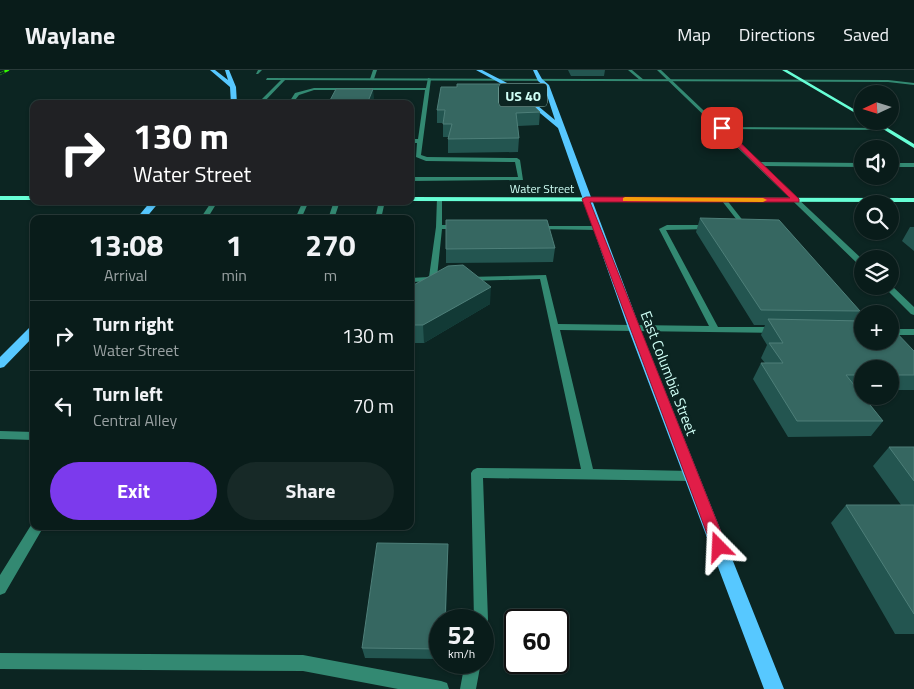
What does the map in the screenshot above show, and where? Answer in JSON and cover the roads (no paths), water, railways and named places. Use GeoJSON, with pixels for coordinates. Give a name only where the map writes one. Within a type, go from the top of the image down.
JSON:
{"type":"FeatureCollection","features":[{"type":"Feature","properties":{"kind":"main road"},"geometry":{"type":"LineString","coordinates":[[212,70],[233,87]]}},
{"type":"Feature","properties":{"kind":"main road"},"geometry":{"type":"LineString","coordinates":[[227,70],[233,87],[234,100]]}},
{"type":"Feature","properties":{"kind":"main road","name":"US 40"},"geometry":{"type":"LineString","coordinates":[[478,70],[499,79],[536,105],[562,128]]}},
{"type":"Feature","properties":{"kind":"main road","name":"East Columbia Street"},"geometry":{"type":"LineString","coordinates":[[535,70],[540,80],[546,85],[634,328],[774,689]]}},
{"type":"Feature","properties":{"kind":"main road"},"geometry":{"type":"LineString","coordinates":[[144,215],[152,205]]}},
{"type":"Feature","properties":{"kind":"main road"},"geometry":{"type":"LineString","coordinates":[[0,364],[30,333]]}},
{"type":"Feature","properties":{"kind":"street"},"geometry":{"type":"LineString","coordinates":[[372,79],[375,70]]}},
{"type":"Feature","properties":{"kind":"street"},"geometry":{"type":"LineString","coordinates":[[630,70],[642,80]]}},
{"type":"Feature","properties":{"kind":"street"},"geometry":{"type":"LineString","coordinates":[[659,70],[854,255]]}},
{"type":"Feature","properties":{"kind":"street"},"geometry":{"type":"LineString","coordinates":[[784,70],[854,111]]}},
{"type":"Feature","properties":{"kind":"street"},"geometry":{"type":"LineString","coordinates":[[267,79],[888,81],[914,84]]}},
{"type":"Feature","properties":{"kind":"street"},"geometry":{"type":"LineString","coordinates":[[263,100],[284,79]]}},
{"type":"Feature","properties":{"kind":"street"},"geometry":{"type":"LineString","coordinates":[[418,156],[420,141],[418,127],[429,79]]}},
{"type":"Feature","properties":{"kind":"street"},"geometry":{"type":"LineString","coordinates":[[293,100],[297,94],[314,90],[427,89]]}},
{"type":"Feature","properties":{"kind":"street"},"geometry":{"type":"LineString","coordinates":[[722,128],[854,130]]}},
{"type":"Feature","properties":{"kind":"street"},"geometry":{"type":"LineString","coordinates":[[886,130],[914,146]]}},
{"type":"Feature","properties":{"kind":"street"},"geometry":{"type":"LineString","coordinates":[[414,141],[420,141]]}},
{"type":"Feature","properties":{"kind":"street"},"geometry":{"type":"LineString","coordinates":[[414,156],[426,159],[517,160],[521,179],[414,179]]}},
{"type":"Feature","properties":{"kind":"street"},"geometry":{"type":"LineString","coordinates":[[759,164],[854,165]]}},
{"type":"Feature","properties":{"kind":"street"},"geometry":{"type":"LineString","coordinates":[[899,165],[914,165]]}},
{"type":"Feature","properties":{"kind":"street"},"geometry":{"type":"LineString","coordinates":[[0,198],[30,198]]}},
{"type":"Feature","properties":{"kind":"street","name":"Water Street"},"geometry":{"type":"LineString","coordinates":[[414,199],[914,200]]}},
{"type":"Feature","properties":{"kind":"street"},"geometry":{"type":"LineString","coordinates":[[433,279],[438,227],[438,199]]}},
{"type":"Feature","properties":{"kind":"street"},"geometry":{"type":"LineString","coordinates":[[724,200],[746,228]]}},
{"type":"Feature","properties":{"kind":"street"},"geometry":{"type":"LineString","coordinates":[[438,227],[468,227]]}},
{"type":"Feature","properties":{"kind":"street"},"geometry":{"type":"LineString","coordinates":[[715,329],[662,229],[667,227],[716,228]]}},
{"type":"Feature","properties":{"kind":"street"},"geometry":{"type":"LineString","coordinates":[[528,228],[597,228]]}},
{"type":"Feature","properties":{"kind":"street"},"geometry":{"type":"LineString","coordinates":[[736,228],[754,228]]}},
{"type":"Feature","properties":{"kind":"street"},"geometry":{"type":"LineString","coordinates":[[414,280],[543,277],[588,474]]}},
{"type":"Feature","properties":{"kind":"street"},"geometry":{"type":"LineString","coordinates":[[896,295],[914,312]]}},
{"type":"Feature","properties":{"kind":"street"},"geometry":{"type":"LineString","coordinates":[[843,302],[854,314]]}},
{"type":"Feature","properties":{"kind":"street"},"geometry":{"type":"LineString","coordinates":[[555,327],[784,330]]}},
{"type":"Feature","properties":{"kind":"street"},"geometry":{"type":"LineString","coordinates":[[899,332],[914,332]]}},
{"type":"Feature","properties":{"kind":"street"},"geometry":{"type":"LineString","coordinates":[[0,435],[30,436]]}},
{"type":"Feature","properties":{"kind":"street"},"geometry":{"type":"LineString","coordinates":[[482,609],[477,473],[692,476]]}},
{"type":"Feature","properties":{"kind":"street"},"geometry":{"type":"LineString","coordinates":[[0,588],[36,530]]}},
{"type":"Feature","properties":{"kind":"street"},"geometry":{"type":"LineString","coordinates":[[0,661],[303,663],[441,689]]}},
{"type":"Feature","properties":{"kind":"street"},"geometry":{"type":"LineString","coordinates":[[468,689],[471,674]]}},
{"type":"Feature","properties":{"kind":"railway"},"geometry":{"type":"LineString","coordinates":[[0,74],[8,70]]}}]}
